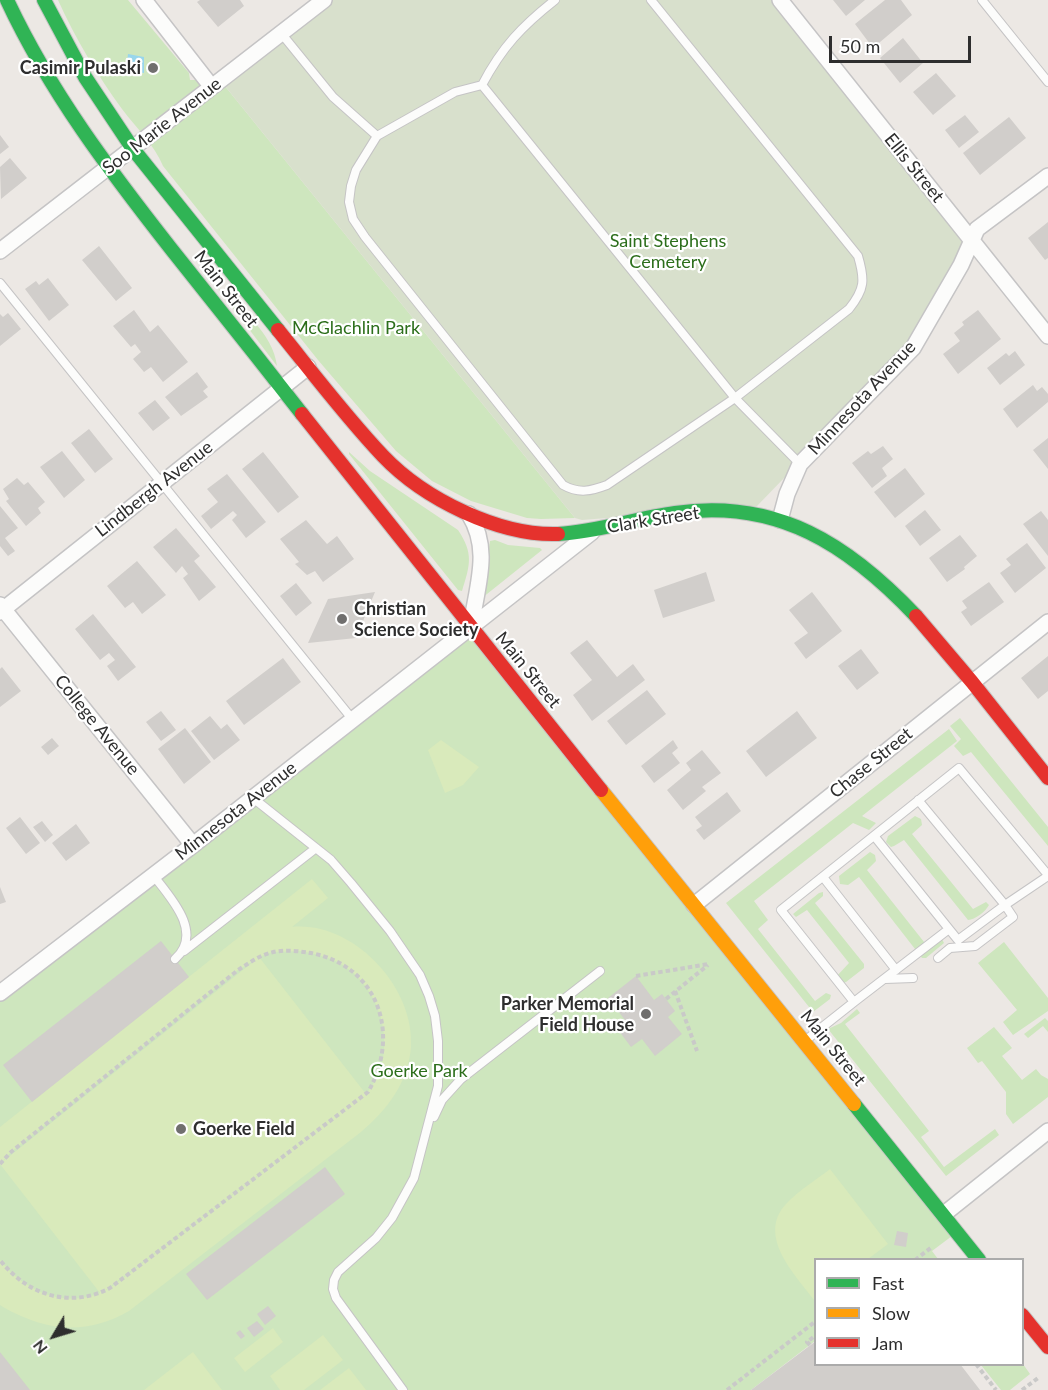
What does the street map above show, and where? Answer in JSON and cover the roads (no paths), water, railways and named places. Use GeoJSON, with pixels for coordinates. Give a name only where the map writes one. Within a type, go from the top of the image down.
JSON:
{"type":"FeatureCollection","features":[{"type":"Feature","properties":{"kind":"main road","name":"Main Street"},"geometry":{"type":"LineString","coordinates":[[7,0],[42,69],[69,113],[108,168],[471,628],[977,1258]]}},
{"type":"Feature","properties":{"kind":"main road","name":"Clark Street"},"geometry":{"type":"LineString","coordinates":[[44,0],[86,77],[133,149],[308,367],[384,457],[417,484],[468,512],[506,528],[531,533],[557,534],[676,512],[738,513],[780,520],[819,535],[854,558],[891,589],[972,682],[1048,778]]}},
{"type":"Feature","properties":{"kind":"main road"},"geometry":{"type":"LineString","coordinates":[[1024,1315],[1048,1347]]}},
{"type":"Feature","properties":{"kind":"street"},"geometry":{"type":"LineString","coordinates":[[144,0],[212,86]]}},
{"type":"Feature","properties":{"kind":"street","name":"Soo Marie Avenue"},"geometry":{"type":"LineString","coordinates":[[0,251],[324,0]]}},
{"type":"Feature","properties":{"kind":"street","name":"Ellis Street"},"geometry":{"type":"LineString","coordinates":[[780,0],[1048,336]]}},
{"type":"Feature","properties":{"kind":"street","name":"Minnesota Avenue"},"geometry":{"type":"LineString","coordinates":[[780,520],[787,494],[800,464],[913,348],[961,265],[977,229],[1048,176]]}},
{"type":"Feature","properties":{"kind":"street","name":"Lindbergh Avenue"},"geometry":{"type":"LineString","coordinates":[[1,608],[308,367]]}},
{"type":"Feature","properties":{"kind":"street"},"geometry":{"type":"LineString","coordinates":[[468,512],[479,532],[481,548],[481,568],[471,628]]}},
{"type":"Feature","properties":{"kind":"street","name":"Minnesota Avenue"},"geometry":{"type":"LineString","coordinates":[[0,993],[193,845],[596,528]]}},
{"type":"Feature","properties":{"kind":"street","name":"College Avenue"},"geometry":{"type":"LineString","coordinates":[[1,608],[193,845]]}},
{"type":"Feature","properties":{"kind":"street","name":"Chase Street"},"geometry":{"type":"LineString","coordinates":[[694,905],[1048,622]]}},
{"type":"Feature","properties":{"kind":"street"},"geometry":{"type":"LineString","coordinates":[[944,1214],[1048,1131]]}},
{"type":"Feature","properties":{"kind":"lane"},"geometry":{"type":"LineString","coordinates":[[555,0],[514,36],[497,57],[482,85],[455,92],[377,136],[356,170],[349,202],[353,219],[372,246],[563,484],[581,491],[593,490],[607,484],[735,398],[849,309],[861,294],[864,274],[858,256],[651,0]]}},
{"type":"Feature","properties":{"kind":"lane"},"geometry":{"type":"LineString","coordinates":[[982,0],[1048,82]]}},
{"type":"Feature","properties":{"kind":"lane"},"geometry":{"type":"LineString","coordinates":[[281,33],[333,97],[377,136]]}},
{"type":"Feature","properties":{"kind":"lane"},"geometry":{"type":"LineString","coordinates":[[482,85],[735,398],[800,464]]}},
{"type":"Feature","properties":{"kind":"lane"},"geometry":{"type":"LineString","coordinates":[[0,283],[353,720]]}},
{"type":"Feature","properties":{"kind":"lane"},"geometry":{"type":"LineString","coordinates":[[854,1002],[781,910],[959,768],[1048,875],[958,940],[875,837]]}},
{"type":"Feature","properties":{"kind":"lane"},"geometry":{"type":"LineString","coordinates":[[253,798],[331,860],[390,932],[420,975],[429,996],[437,1033],[438,1086],[414,1178],[392,1218],[376,1238],[338,1272],[333,1280],[336,1298],[403,1390]]}},
{"type":"Feature","properties":{"kind":"lane"},"geometry":{"type":"LineString","coordinates":[[918,800],[1013,917],[975,946],[950,948],[938,958]]}},
{"type":"Feature","properties":{"kind":"lane"},"geometry":{"type":"LineString","coordinates":[[175,959],[316,848]]}},
{"type":"Feature","properties":{"kind":"lane"},"geometry":{"type":"LineString","coordinates":[[153,875],[183,916],[187,939],[184,951]]}},
{"type":"Feature","properties":{"kind":"lane"},"geometry":{"type":"LineString","coordinates":[[823,877],[896,970]]}},
{"type":"Feature","properties":{"kind":"lane"},"geometry":{"type":"LineString","coordinates":[[805,1041],[949,930]]}},
{"type":"Feature","properties":{"kind":"lane"},"geometry":{"type":"LineString","coordinates":[[425,1134],[442,1100],[461,1079],[600,971]]}},
{"type":"Feature","properties":{"kind":"lane"},"geometry":{"type":"LineString","coordinates":[[884,979],[913,978]]}},
{"type":"Feature","properties":{"kind":"water"},"geometry":{"type":"Polygon","coordinates":[[[128,54],[144,57],[144,73],[126,71],[128,54]]]}},
{"type":"Feature","properties":{"kind":"place","name":"Casimir Pulaski"},"geometry":{"type":"Point","coordinates":[153,68]}},
{"type":"Feature","properties":{"kind":"place","name":"Christian Science Society"},"geometry":{"type":"Point","coordinates":[342,619]}},
{"type":"Feature","properties":{"kind":"place","name":"Parker Memorial Field House"},"geometry":{"type":"Point","coordinates":[646,1014]}},
{"type":"Feature","properties":{"kind":"place","name":"Goerke Field"},"geometry":{"type":"Point","coordinates":[181,1129]}},
{"type":"Feature","properties":{"kind":"park label","name":"Saint Stephens Cemetery"},"geometry":{"type":"Point","coordinates":[668,251]}},
{"type":"Feature","properties":{"kind":"park label","name":"McGlachlin Park"},"geometry":{"type":"Point","coordinates":[356,328]}},
{"type":"Feature","properties":{"kind":"park label","name":"Goerke Park"},"geometry":{"type":"Point","coordinates":[419,1071]}}]}
